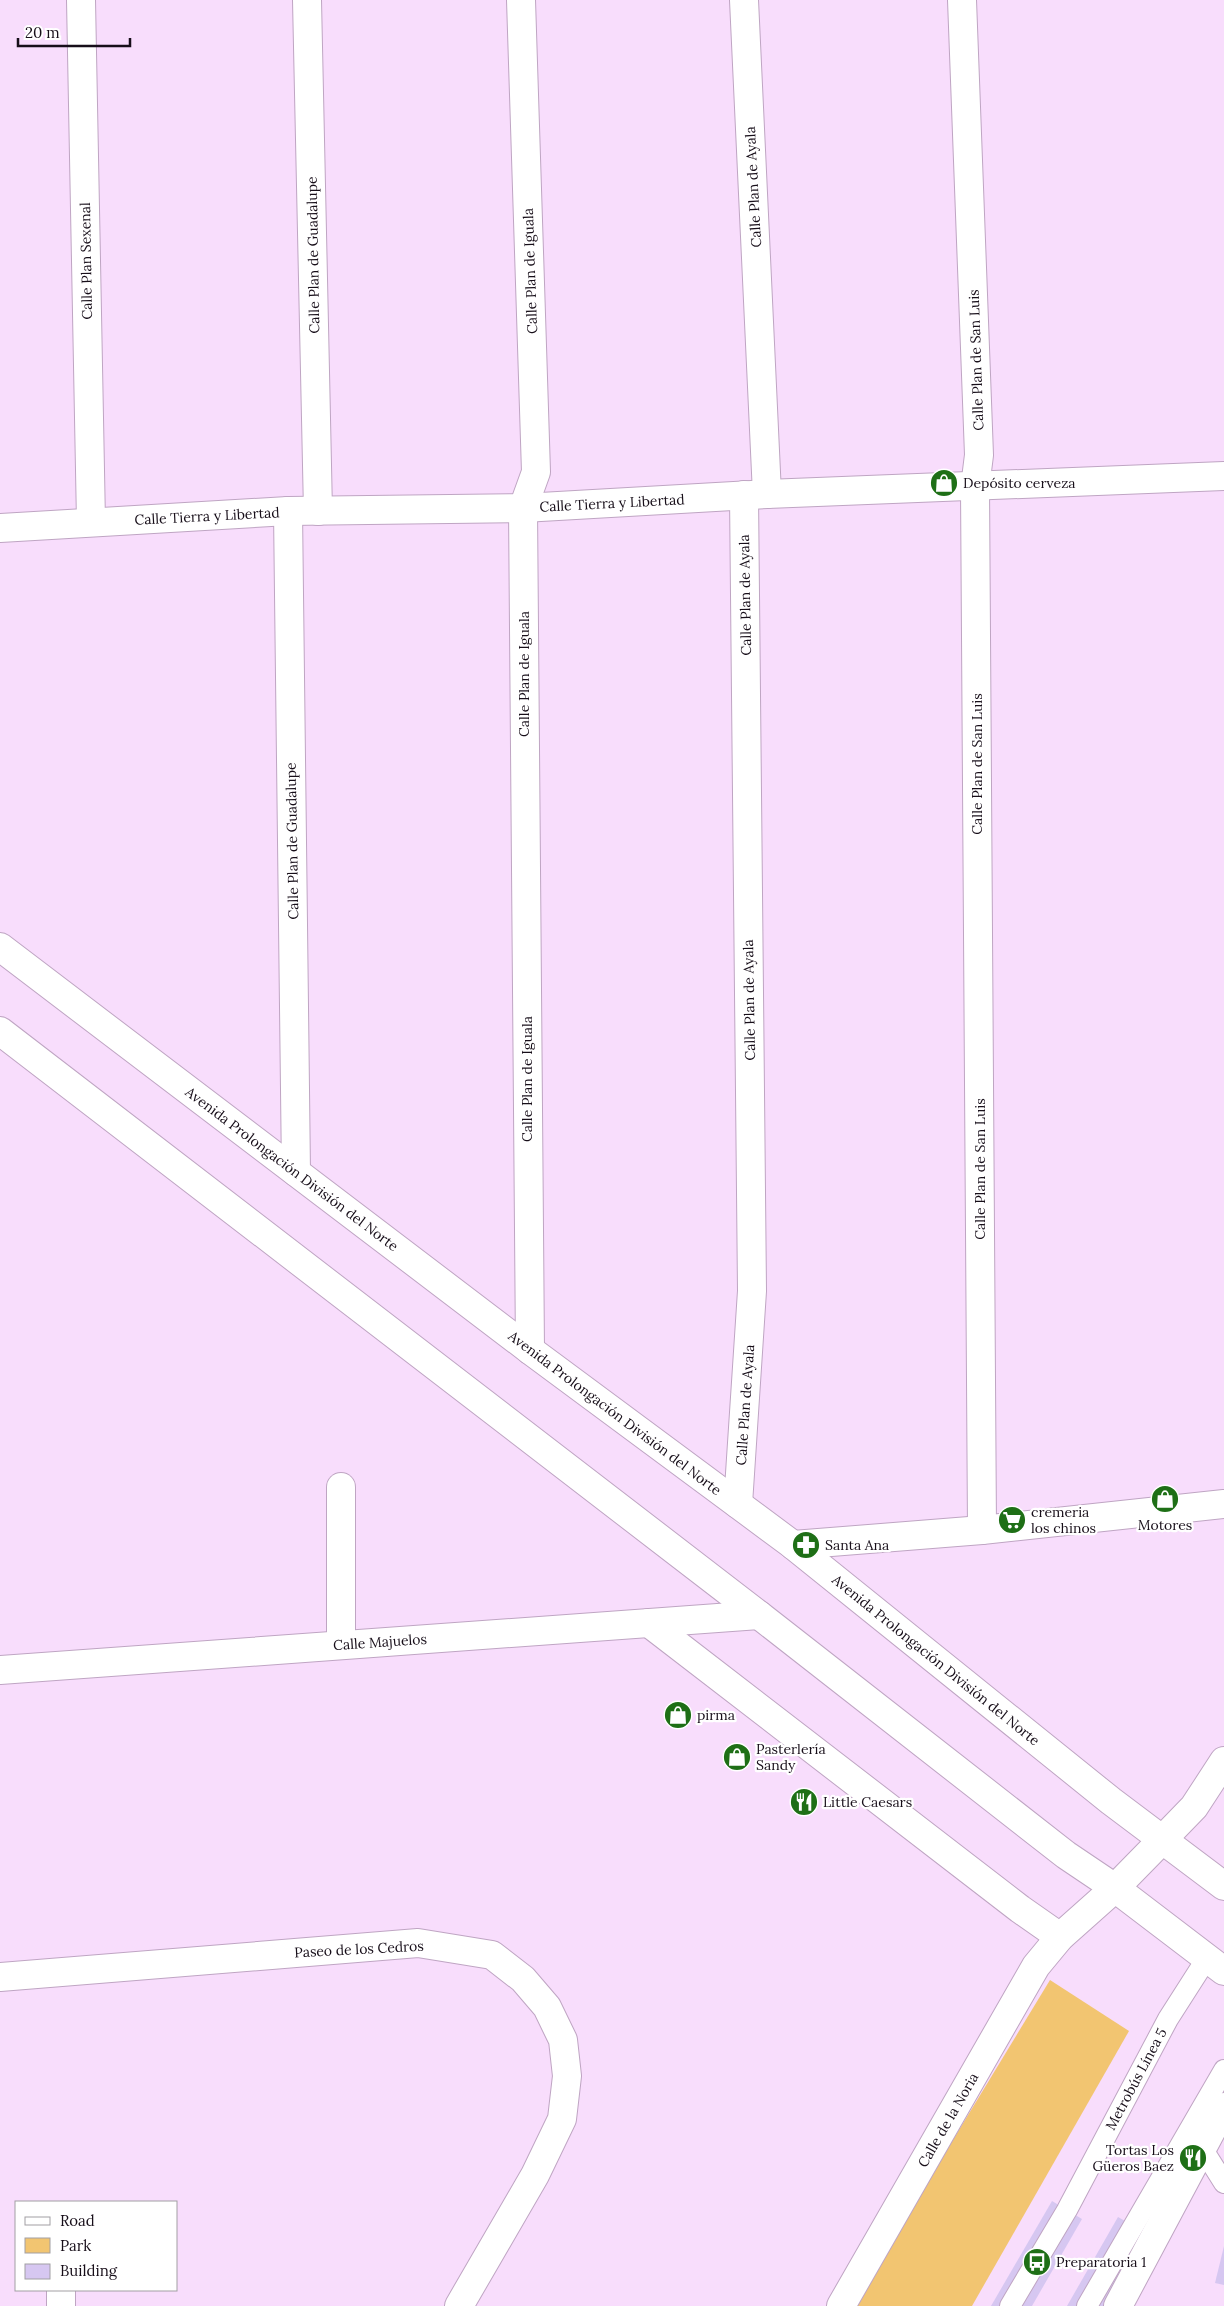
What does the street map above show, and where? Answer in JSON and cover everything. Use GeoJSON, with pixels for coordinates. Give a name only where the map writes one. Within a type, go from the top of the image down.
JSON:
{"type":"FeatureCollection","features":[{"type":"Feature","properties":{"kind":"street","name":"Calle Plan Sexenal"},"geometry":{"type":"LineString","coordinates":[[81,0],[91,522]]}},
{"type":"Feature","properties":{"kind":"street","name":"Calle Plan de Guadalupe"},"geometry":{"type":"LineString","coordinates":[[307,0],[318,511]]}},
{"type":"Feature","properties":{"kind":"street","name":"Calle Plan de Iguala"},"geometry":{"type":"LineString","coordinates":[[521,0],[536,472],[522,508],[530,1350]]}},
{"type":"Feature","properties":{"kind":"street","name":"Calle Plan de Ayala"},"geometry":{"type":"LineString","coordinates":[[738,1504],[752,1291],[756,494],[744,0]]}},
{"type":"Feature","properties":{"kind":"street","name":"Calle Plan de San Luis"},"geometry":{"type":"LineString","coordinates":[[962,0],[980,455],[975,487],[982,1530]]}},
{"type":"Feature","properties":{"kind":"street","name":"Calle Tierra y Libertad"},"geometry":{"type":"LineString","coordinates":[[0,528],[288,511],[522,508],[756,494],[1224,476]]}},
{"type":"Feature","properties":{"kind":"street","name":"Calle Plan de Guadalupe"},"geometry":{"type":"LineString","coordinates":[[288,511],[296,1172]]}},
{"type":"Feature","properties":{"kind":"street","name":"Avenida Prolongación División del Norte"},"geometry":{"type":"LineString","coordinates":[[0,947],[530,1350],[793,1545],[1095,1788],[1224,1886]]}},
{"type":"Feature","properties":{"kind":"street"},"geometry":{"type":"LineString","coordinates":[[0,1031],[759,1615],[1066,1855],[1115,1888],[1215,1964]]}},
{"type":"Feature","properties":{"kind":"street"},"geometry":{"type":"LineString","coordinates":[[341,1487],[341,1645]]}},
{"type":"Feature","properties":{"kind":"street"},"geometry":{"type":"LineString","coordinates":[[793,1545],[982,1530],[1224,1504]]}},
{"type":"Feature","properties":{"kind":"street","name":"Calle Majuelos"},"geometry":{"type":"LineString","coordinates":[[0,1670],[759,1615]]}},
{"type":"Feature","properties":{"kind":"street"},"geometry":{"type":"LineString","coordinates":[[649,1624],[1020,1909],[1060,1937]]}},
{"type":"Feature","properties":{"kind":"street","name":"Calle de la Noria"},"geometry":{"type":"LineString","coordinates":[[840,2306],[1036,1966],[1060,1937],[1115,1888],[1194,1807],[1224,1761]]}},
{"type":"Feature","properties":{"kind":"street","name":"Paseo de los Cedros"},"geometry":{"type":"LineString","coordinates":[[0,1977],[418,1943],[492,1955],[523,1978],[547,2007],[563,2040],[567,2076],[562,2119],[536,2175],[459,2306]]}},
{"type":"Feature","properties":{"kind":"street"},"geometry":{"type":"LineString","coordinates":[[1123,2305],[1224,2107]]}},
{"type":"Feature","properties":{"kind":"street"},"geometry":{"type":"LineString","coordinates":[[61,2291],[62,2306]]}},
{"type":"Feature","properties":{"kind":"lane","name":"Metrobús Línea 5"},"geometry":{"type":"LineString","coordinates":[[1010,2306],[1067,2210],[1164,2027],[1215,1964]]}},
{"type":"Feature","properties":{"kind":"lane"},"geometry":{"type":"LineString","coordinates":[[1087,2306],[1224,2070]]}},
{"type":"Feature","properties":{"kind":"lane"},"geometry":{"type":"LineString","coordinates":[[1202,2148],[1224,2183]]}},
{"type":"Feature","properties":{"kind":"green space"},"geometry":{"type":"Polygon","coordinates":[[[1050,1980],[1129,2031],[972,2306],[852,2306],[1050,1980]]]}},
{"type":"Feature","properties":{"kind":"building","name":"Preparatoria 1"},"geometry":{"type":"Polygon","coordinates":[[[1052,2201],[1082,2219],[1032,2306],[991,2306],[1052,2201]]]}},
{"type":"Feature","properties":{"kind":"building","name":"Preparatoria 1"},"geometry":{"type":"Polygon","coordinates":[[[1118,2217],[1146,2233],[1105,2306],[1067,2306],[1118,2217]]]}},
{"type":"Feature","properties":{"kind":"building"},"geometry":{"type":"Polygon","coordinates":[[[1224,2246],[1224,2285],[1215,2283],[1224,2246]]]}},
{"type":"Feature","properties":{"kind":"place","name":"Depósito cerveza"},"geometry":{"type":"Point","coordinates":[944,483]}},
{"type":"Feature","properties":{"kind":"place","name":"Motores"},"geometry":{"type":"Point","coordinates":[1165,1499]}},
{"type":"Feature","properties":{"kind":"place","name":"cremeria los chinos"},"geometry":{"type":"Point","coordinates":[1012,1520]}},
{"type":"Feature","properties":{"kind":"place","name":"Santa Ana"},"geometry":{"type":"Point","coordinates":[806,1545]}},
{"type":"Feature","properties":{"kind":"place","name":"pirma"},"geometry":{"type":"Point","coordinates":[678,1715]}},
{"type":"Feature","properties":{"kind":"place","name":"Pasterlería Sandy"},"geometry":{"type":"Point","coordinates":[737,1757]}},
{"type":"Feature","properties":{"kind":"place","name":"Little Caesars"},"geometry":{"type":"Point","coordinates":[804,1802]}},
{"type":"Feature","properties":{"kind":"place","name":"Tortas Los Güeros Baez"},"geometry":{"type":"Point","coordinates":[1193,2158]}},
{"type":"Feature","properties":{"kind":"place","name":"Preparatoria 1"},"geometry":{"type":"Point","coordinates":[1037,2262]}}]}
